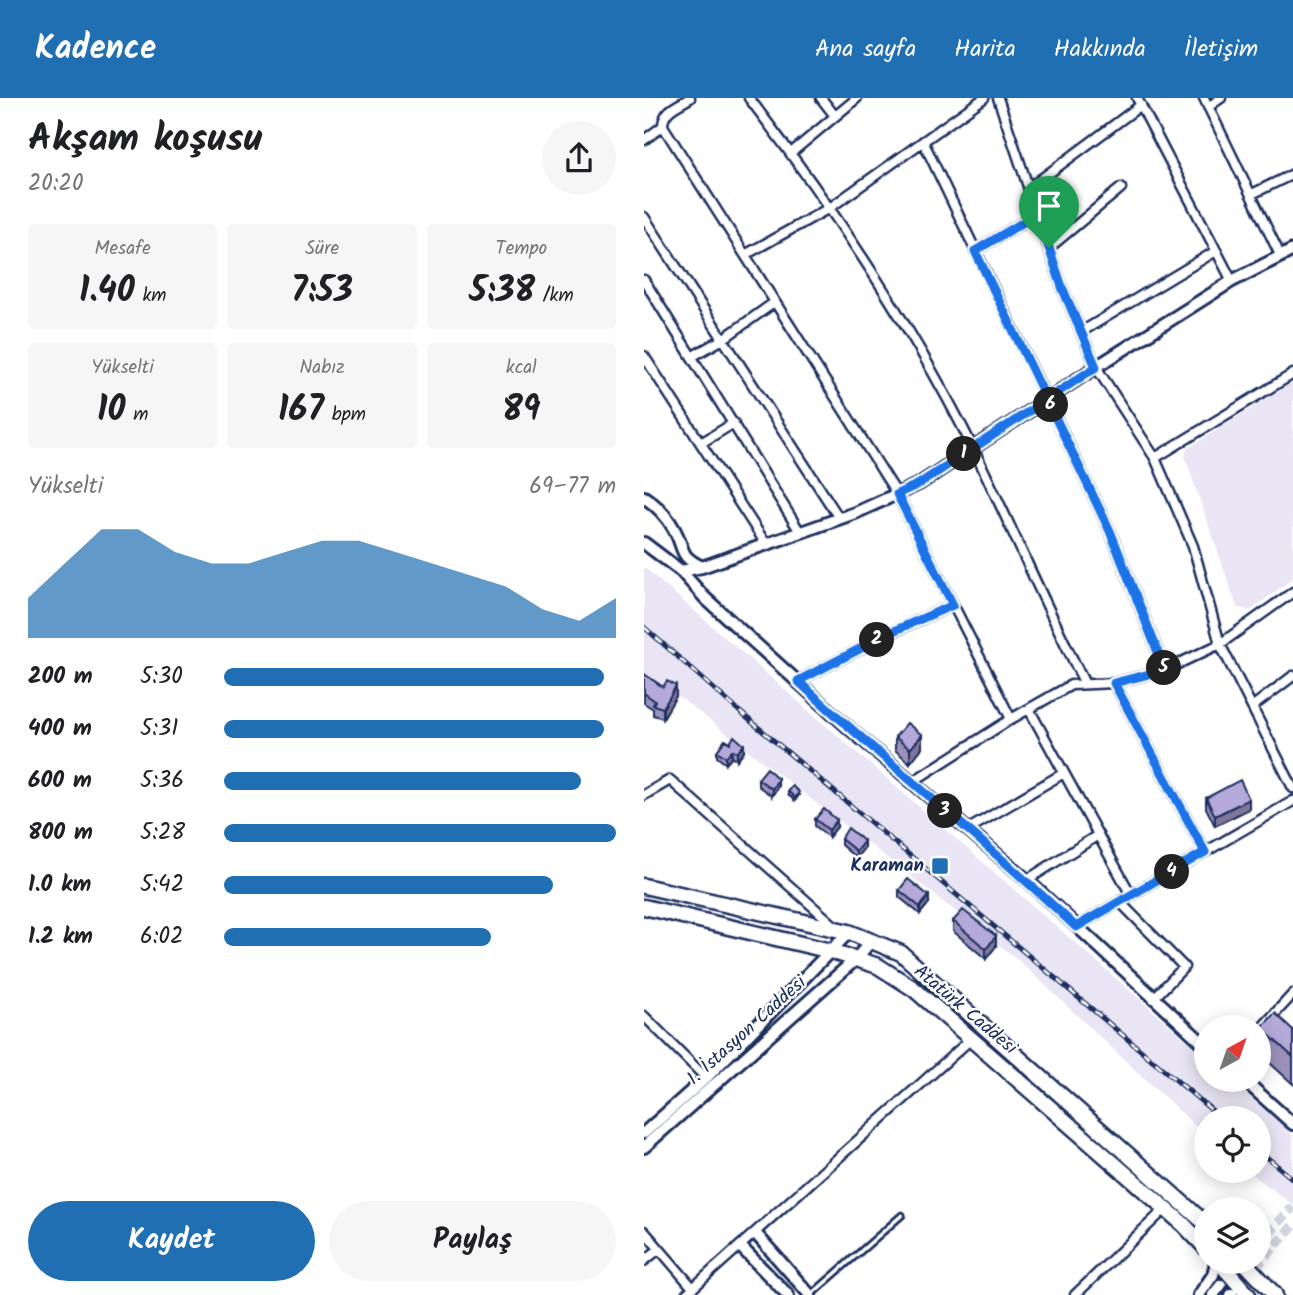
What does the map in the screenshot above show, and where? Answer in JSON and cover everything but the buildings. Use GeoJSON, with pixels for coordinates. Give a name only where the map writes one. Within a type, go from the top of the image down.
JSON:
{"type":"FeatureCollection","features":[{"type":"Feature","properties":{"kind":"highway","name":"Atatürk Caddesi"},"geometry":{"type":"LineString","coordinates":[[644,886],[844,931],[901,953],[1194,1213]]}},
{"type":"Feature","properties":{"kind":"highway","name":"Atatürk Caddesi"},"geometry":{"type":"LineString","coordinates":[[644,907],[831,951],[878,966],[914,989],[1194,1237]]}},
{"type":"Feature","properties":{"kind":"highway"},"geometry":{"type":"LineString","coordinates":[[1228,1274],[1248,1295]]}},
{"type":"Feature","properties":{"kind":"highway"},"geometry":{"type":"LineString","coordinates":[[1255,1274],[1275,1295]]}},
{"type":"Feature","properties":{"kind":"street"},"geometry":{"type":"LineString","coordinates":[[690,98],[666,112],[663,126],[897,494],[1011,719]]}},
{"type":"Feature","properties":{"kind":"street"},"geometry":{"type":"LineString","coordinates":[[749,98],[831,207],[908,328],[973,448],[1085,684]]}},
{"type":"Feature","properties":{"kind":"street"},"geometry":{"type":"LineString","coordinates":[[821,98],[835,116]]}},
{"type":"Feature","properties":{"kind":"street"},"geometry":{"type":"LineString","coordinates":[[791,152],[857,98]]}},
{"type":"Feature","properties":{"kind":"street"},"geometry":{"type":"LineString","coordinates":[[746,255],[831,207],[984,98]]}},
{"type":"Feature","properties":{"kind":"street"},"geometry":{"type":"LineString","coordinates":[[998,98],[1062,287],[1081,332],[1096,367],[1155,458],[1193,547],[1220,644],[1293,788]]}},
{"type":"Feature","properties":{"kind":"street"},"geometry":{"type":"LineString","coordinates":[[1204,98],[1280,255]]}},
{"type":"Feature","properties":{"kind":"street"},"geometry":{"type":"LineString","coordinates":[[1208,107],[1220,98]]}},
{"type":"Feature","properties":{"kind":"street"},"geometry":{"type":"LineString","coordinates":[[1029,188],[1139,101],[1231,281]]}},
{"type":"Feature","properties":{"kind":"street"},"geometry":{"type":"LineString","coordinates":[[644,140],[663,126]]}},
{"type":"Feature","properties":{"kind":"street"},"geometry":{"type":"LineString","coordinates":[[923,141],[1110,531],[1165,670]]}},
{"type":"Feature","properties":{"kind":"street"},"geometry":{"type":"LineString","coordinates":[[1252,194],[1293,174]]}},
{"type":"Feature","properties":{"kind":"street"},"geometry":{"type":"LineString","coordinates":[[1049,248],[1121,188]]}},
{"type":"Feature","properties":{"kind":"street"},"geometry":{"type":"LineString","coordinates":[[975,251],[1037,214]]}},
{"type":"Feature","properties":{"kind":"street"},"geometry":{"type":"LineString","coordinates":[[644,217],[839,518]]}},
{"type":"Feature","properties":{"kind":"street"},"geometry":{"type":"LineString","coordinates":[[681,572],[839,518],[919,484],[1231,281],[1293,250]]}},
{"type":"Feature","properties":{"kind":"street"},"geometry":{"type":"LineString","coordinates":[[1081,332],[1216,251]]}},
{"type":"Feature","properties":{"kind":"street"},"geometry":{"type":"LineString","coordinates":[[644,280],[800,532]]}},
{"type":"Feature","properties":{"kind":"street"},"geometry":{"type":"LineString","coordinates":[[692,356],[723,339],[775,302]]}},
{"type":"Feature","properties":{"kind":"street"},"geometry":{"type":"LineString","coordinates":[[644,356],[766,544]]}},
{"type":"Feature","properties":{"kind":"street"},"geometry":{"type":"LineString","coordinates":[[1155,458],[1293,374]]}},
{"type":"Feature","properties":{"kind":"street"},"geometry":{"type":"LineString","coordinates":[[701,443],[734,424]]}},
{"type":"Feature","properties":{"kind":"street"},"geometry":{"type":"LineString","coordinates":[[644,497],[656,505],[675,530],[681,550],[688,560],[702,567]]}},
{"type":"Feature","properties":{"kind":"street"},"geometry":{"type":"LineString","coordinates":[[644,543],[681,572],[705,598],[798,681],[1027,880],[1194,1035]]}},
{"type":"Feature","properties":{"kind":"street"},"geometry":{"type":"LineString","coordinates":[[912,782],[1011,719],[1071,685],[1114,683],[1165,670],[1220,644],[1293,592]]}},
{"type":"Feature","properties":{"kind":"street"},"geometry":{"type":"LineString","coordinates":[[798,681],[898,629],[953,605]]}},
{"type":"Feature","properties":{"kind":"street"},"geometry":{"type":"LineString","coordinates":[[1252,707],[1293,676]]}},
{"type":"Feature","properties":{"kind":"street"},"geometry":{"type":"LineString","coordinates":[[1114,683],[1205,852]]}},
{"type":"Feature","properties":{"kind":"street"},"geometry":{"type":"LineString","coordinates":[[1029,709],[1131,895]]}},
{"type":"Feature","properties":{"kind":"street"},"geometry":{"type":"LineString","coordinates":[[967,830],[1064,774]]}},
{"type":"Feature","properties":{"kind":"street"},"geometry":{"type":"LineString","coordinates":[[644,794],[670,780],[844,931]]}},
{"type":"Feature","properties":{"kind":"street"},"geometry":{"type":"LineString","coordinates":[[1076,927],[1293,802]]}},
{"type":"Feature","properties":{"kind":"street"},"geometry":{"type":"LineString","coordinates":[[1027,880],[1098,835]]}},
{"type":"Feature","properties":{"kind":"street"},"geometry":{"type":"LineString","coordinates":[[1120,902],[1184,967],[1153,999]]}},
{"type":"Feature","properties":{"kind":"street","name":"1. İstasyon Caddesi"},"geometry":{"type":"LineString","coordinates":[[644,1133],[706,1078],[831,951],[844,931]]}},
{"type":"Feature","properties":{"kind":"street","name":"1. İstasyon Caddesi"},"geometry":{"type":"LineString","coordinates":[[644,1147],[856,959],[871,941]]}},
{"type":"Feature","properties":{"kind":"street"},"geometry":{"type":"LineString","coordinates":[[1271,1018],[1293,994]]}},
{"type":"Feature","properties":{"kind":"street"},"geometry":{"type":"LineString","coordinates":[[644,1016],[706,1078]]}},
{"type":"Feature","properties":{"kind":"street"},"geometry":{"type":"LineString","coordinates":[[685,1295],[971,1039]]}},
{"type":"Feature","properties":{"kind":"street"},"geometry":{"type":"LineString","coordinates":[[1257,1092],[1293,1124]]}},
{"type":"Feature","properties":{"kind":"street"},"geometry":{"type":"LineString","coordinates":[[1075,1295],[1165,1209]]}},
{"type":"Feature","properties":{"kind":"street"},"geometry":{"type":"LineString","coordinates":[[644,1231],[693,1288]]}},
{"type":"Feature","properties":{"kind":"street"},"geometry":{"type":"LineString","coordinates":[[756,1234],[810,1295]]}},
{"type":"Feature","properties":{"kind":"street"},"geometry":{"type":"LineString","coordinates":[[741,1247],[788,1295]]}},
{"type":"Feature","properties":{"kind":"street"},"geometry":{"type":"LineString","coordinates":[[644,1261],[659,1249]]}},
{"type":"Feature","properties":{"kind":"street"},"geometry":{"type":"LineString","coordinates":[[1199,1295],[1213,1274]]}},
{"type":"Feature","properties":{"kind":"street"},"geometry":{"type":"LineString","coordinates":[[1213,1295],[1221,1285]]}},
{"type":"Feature","properties":{"kind":"lane"},"geometry":{"type":"LineString","coordinates":[[810,1295],[902,1215]]}},
{"type":"Feature","properties":{"kind":"shaded area"},"geometry":{"type":"Polygon","coordinates":[[[1293,382],[1293,578],[1250,611],[1237,607],[1185,457],[1187,449],[1293,382]]]}},
{"type":"Feature","properties":{"kind":"shaded area"},"geometry":{"type":"Polygon","coordinates":[[[644,567],[1194,1047],[1194,1092],[1245,1092],[1260,1106],[1194,1106],[1194,1125],[1017,959],[686,702],[644,677],[644,567]]]}},
{"type":"Feature","properties":{"kind":"shaded area"},"geometry":{"type":"Polygon","coordinates":[[[1271,1115],[1293,1135],[1293,1205],[1264,1183],[1271,1183],[1271,1115]]]}},
{"type":"Feature","properties":{"kind":"tunnel"},"geometry":{"type":"LineString","coordinates":[[1271,1231],[1293,1207]]}},
{"type":"Feature","properties":{"kind":"tunnel"},"geometry":{"type":"LineString","coordinates":[[1236,1289],[1293,1226]]}},
{"type":"Feature","properties":{"kind":"railway"},"geometry":{"type":"LineString","coordinates":[[644,627],[740,712],[1207,1106]]}},
{"type":"Feature","properties":{"kind":"railway"},"geometry":{"type":"LineString","coordinates":[[1271,1161],[1293,1179]]}},
{"type":"Feature","properties":{"kind":"place","name":"Karaman"},"geometry":{"type":"Point","coordinates":[940,866]}},
{"type":"Feature","properties":{"kind":"route"},"geometry":{"type":"LineString","coordinates":[[1049,248],[1037,214],[975,251],[1048,398],[1110,531],[1165,670],[1114,683],[1205,852],[1076,927],[1027,880],[851,730],[798,681],[898,629],[953,605],[897,494],[919,484],[1048,398],[1096,367],[1062,287],[1049,248]]}}]}
